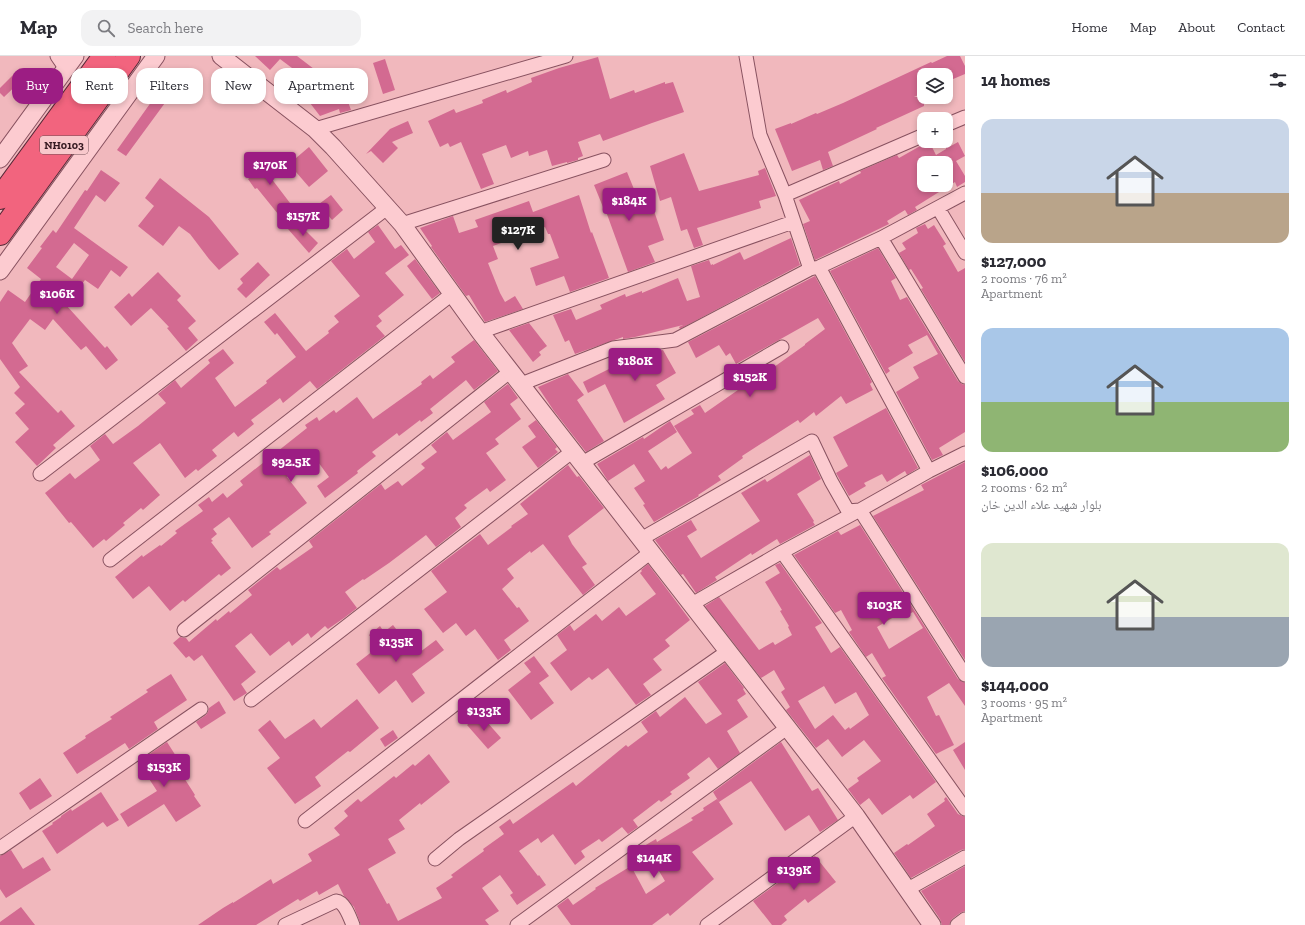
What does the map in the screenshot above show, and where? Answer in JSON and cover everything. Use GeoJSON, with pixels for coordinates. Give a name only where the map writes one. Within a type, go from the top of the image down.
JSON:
{"type":"FeatureCollection","features":[{"type":"Feature","properties":{"kind":"highway","name":"NH0103"},"geometry":{"type":"LineString","coordinates":[[0,198],[104,56]]}},
{"type":"Feature","properties":{"kind":"highway","name":"NH0103"},"geometry":{"type":"LineString","coordinates":[[0,234],[129,56]]}},
{"type":"Feature","properties":{"kind":"street"},"geometry":{"type":"LineString","coordinates":[[0,271],[156,56]]}},
{"type":"Feature","properties":{"kind":"street"},"geometry":{"type":"LineString","coordinates":[[221,56],[315,129],[402,224],[480,332],[856,816],[908,889],[930,924]]}},
{"type":"Feature","properties":{"kind":"street"},"geometry":{"type":"LineString","coordinates":[[315,129],[566,56]]}},
{"type":"Feature","properties":{"kind":"street"},"geometry":{"type":"LineString","coordinates":[[746,56],[760,135],[785,195],[793,222],[815,268],[929,471]]}},
{"type":"Feature","properties":{"kind":"street"},"geometry":{"type":"LineString","coordinates":[[0,159],[66,60]]}},
{"type":"Feature","properties":{"kind":"street"},"geometry":{"type":"LineString","coordinates":[[953,122],[965,117]]}},
{"type":"Feature","properties":{"kind":"street"},"geometry":{"type":"LineString","coordinates":[[785,195],[917,138]]}},
{"type":"Feature","properties":{"kind":"street"},"geometry":{"type":"LineString","coordinates":[[402,224],[604,160]]}},
{"type":"Feature","properties":{"kind":"street"},"geometry":{"type":"LineString","coordinates":[[184,630],[516,377],[614,348],[675,340],[815,268],[881,238],[965,193]]}},
{"type":"Feature","properties":{"kind":"street"},"geometry":{"type":"LineString","coordinates":[[40,474],[387,208]]}},
{"type":"Feature","properties":{"kind":"street"},"geometry":{"type":"LineString","coordinates":[[938,208],[965,253]]}},
{"type":"Feature","properties":{"kind":"street"},"geometry":{"type":"LineString","coordinates":[[480,332],[793,222]]}},
{"type":"Feature","properties":{"kind":"street"},"geometry":{"type":"LineString","coordinates":[[881,238],[965,377]]}},
{"type":"Feature","properties":{"kind":"street"},"geometry":{"type":"LineString","coordinates":[[110,560],[452,294]]}},
{"type":"Feature","properties":{"kind":"street"},"geometry":{"type":"LineString","coordinates":[[251,700],[578,457],[782,347]]}},
{"type":"Feature","properties":{"kind":"street"},"geometry":{"type":"LineString","coordinates":[[305,821],[646,545],[812,441],[831,481],[848,511],[860,510]]}},
{"type":"Feature","properties":{"kind":"street"},"geometry":{"type":"LineString","coordinates":[[692,604],[782,552],[929,471],[965,453]]}},
{"type":"Feature","properties":{"kind":"street"},"geometry":{"type":"LineString","coordinates":[[860,510],[963,666]]}},
{"type":"Feature","properties":{"kind":"street"},"geometry":{"type":"LineString","coordinates":[[782,552],[965,809]]}},
{"type":"Feature","properties":{"kind":"street"},"geometry":{"type":"LineString","coordinates":[[435,859],[459,839],[728,651]]}},
{"type":"Feature","properties":{"kind":"street"},"geometry":{"type":"LineString","coordinates":[[0,848],[201,709]]}},
{"type":"Feature","properties":{"kind":"street"},"geometry":{"type":"LineString","coordinates":[[517,925],[787,728]]}},
{"type":"Feature","properties":{"kind":"street"},"geometry":{"type":"LineString","coordinates":[[707,925],[856,816]]}},
{"type":"Feature","properties":{"kind":"street"},"geometry":{"type":"LineString","coordinates":[[908,889],[965,857]]}},
{"type":"Feature","properties":{"kind":"street"},"geometry":{"type":"LineString","coordinates":[[285,925],[336,902],[340,902],[353,925]]}},
{"type":"Feature","properties":{"kind":"street"},"geometry":{"type":"LineString","coordinates":[[957,925],[965,919]]}},
{"type":"Feature","properties":{"kind":"building"},"geometry":{"type":"Polygon","coordinates":[[[255,56],[297,56],[313,68],[292,68],[280,59],[270,70],[255,56]]]}},
{"type":"Feature","properties":{"kind":"building"},"geometry":{"type":"Polygon","coordinates":[[[947,56],[960,56],[965,66],[965,74],[953,79],[953,68],[918,68],[931,62],[932,63],[947,56]]]}},
{"type":"Feature","properties":{"kind":"building"},"geometry":{"type":"Polygon","coordinates":[[[598,57],[610,99],[634,90],[635,93],[665,82],[665,84],[673,82],[684,112],[603,141],[600,134],[578,142],[583,156],[578,158],[578,160],[567,163],[552,166],[547,150],[529,156],[528,151],[511,158],[506,145],[482,154],[494,184],[481,189],[461,142],[450,147],[448,143],[440,147],[428,121],[454,109],[456,113],[483,103],[482,100],[506,90],[507,93],[532,82],[531,78],[598,57]]]}},
{"type":"Feature","properties":{"kind":"building"},"geometry":{"type":"Polygon","coordinates":[[[385,59],[395,90],[383,94],[373,63],[385,59]]]}},
{"type":"Feature","properties":{"kind":"building"},"geometry":{"type":"Polygon","coordinates":[[[917,69],[917,96],[914,97],[917,97],[917,104],[924,104],[924,106],[828,152],[833,166],[823,170],[820,160],[792,171],[775,129],[843,103],[917,69]]]}},
{"type":"Feature","properties":{"kind":"building"},"geometry":{"type":"Polygon","coordinates":[[[12,76],[12,89],[4,97],[0,93],[0,88],[12,76]]]}},
{"type":"Feature","properties":{"kind":"building"},"geometry":{"type":"Polygon","coordinates":[[[150,104],[164,104],[126,156],[117,150],[150,104]]]}},
{"type":"Feature","properties":{"kind":"building"},"geometry":{"type":"Polygon","coordinates":[[[311,104],[349,104],[351,110],[340,113],[339,109],[320,116],[311,104]]]}},
{"type":"Feature","properties":{"kind":"building"},"geometry":{"type":"Polygon","coordinates":[[[408,121],[413,133],[392,142],[398,148],[383,163],[371,151],[366,154],[390,129],[408,121]]]}},
{"type":"Feature","properties":{"kind":"building"},"geometry":{"type":"Polygon","coordinates":[[[958,142],[965,156],[956,161],[965,176],[965,182],[957,187],[955,182],[953,183],[953,156],[917,156],[917,192],[939,192],[915,207],[917,210],[908,215],[905,210],[887,221],[889,224],[815,260],[803,224],[810,221],[799,200],[839,181],[840,184],[861,173],[860,171],[897,155],[899,158],[917,148],[932,148],[936,155],[946,148],[953,148],[953,145],[958,142]]]}},
{"type":"Feature","properties":{"kind":"building"},"geometry":{"type":"Polygon","coordinates":[[[309,147],[328,171],[309,187],[289,164],[309,147]]]}},
{"type":"Feature","properties":{"kind":"building"},"geometry":{"type":"Polygon","coordinates":[[[684,153],[699,191],[759,175],[758,171],[765,168],[776,196],[759,201],[761,208],[697,228],[703,245],[694,248],[687,229],[681,231],[671,197],[660,201],[650,166],[684,153]]]}},
{"type":"Feature","properties":{"kind":"building"},"geometry":{"type":"Polygon","coordinates":[[[274,159],[282,170],[271,178],[290,203],[278,214],[248,179],[274,159]]]}},
{"type":"Feature","properties":{"kind":"building"},"geometry":{"type":"Polygon","coordinates":[[[101,170],[120,183],[105,202],[96,195],[74,228],[128,267],[120,277],[111,270],[98,289],[85,280],[66,305],[105,348],[107,346],[118,360],[106,370],[86,346],[81,350],[53,319],[45,330],[30,319],[12,343],[28,366],[19,372],[58,413],[61,410],[75,426],[53,445],[56,448],[37,466],[15,442],[29,429],[15,413],[25,404],[14,393],[20,387],[0,359],[0,302],[8,290],[25,302],[41,279],[27,268],[53,230],[56,233],[85,190],[87,191],[101,170]],[[74,243],[56,267],[72,279],[89,255],[74,243]]]}},
{"type":"Feature","properties":{"kind":"building"},"geometry":{"type":"Polygon","coordinates":[[[627,172],[636,194],[631,196],[638,214],[653,208],[664,240],[648,246],[655,262],[628,272],[604,206],[603,207],[594,185],[627,172]]]}},
{"type":"Feature","properties":{"kind":"building"},"geometry":{"type":"Polygon","coordinates":[[[160,178],[209,217],[239,254],[219,270],[190,234],[179,226],[163,246],[138,226],[154,206],[145,198],[160,178]]]}},
{"type":"Feature","properties":{"kind":"building"},"geometry":{"type":"Polygon","coordinates":[[[331,195],[343,210],[332,220],[319,204],[331,195]]]}},
{"type":"Feature","properties":{"kind":"building"},"geometry":{"type":"Polygon","coordinates":[[[579,195],[591,233],[592,232],[609,278],[570,292],[564,276],[536,286],[530,268],[559,258],[550,234],[548,234],[545,227],[493,246],[498,259],[488,263],[500,293],[505,302],[515,296],[523,309],[485,322],[469,295],[466,296],[431,247],[432,246],[420,228],[453,216],[459,233],[478,227],[475,220],[529,201],[533,212],[579,195]]]}},
{"type":"Feature","properties":{"kind":"building"},"geometry":{"type":"Polygon","coordinates":[[[297,222],[318,243],[309,253],[288,229],[297,222]]]}},
{"type":"Feature","properties":{"kind":"building"},"geometry":{"type":"Polygon","coordinates":[[[925,224],[928,229],[934,225],[946,244],[943,246],[958,272],[965,268],[965,362],[921,289],[923,288],[911,269],[909,270],[899,253],[906,249],[902,243],[918,233],[916,228],[925,224]]]}},
{"type":"Feature","properties":{"kind":"building"},"geometry":{"type":"Polygon","coordinates":[[[378,225],[395,249],[401,245],[409,255],[385,273],[404,295],[378,316],[382,321],[376,326],[385,336],[317,389],[310,381],[283,403],[280,398],[251,420],[254,424],[238,437],[234,432],[212,450],[217,456],[198,471],[196,469],[185,478],[160,443],[133,463],[160,495],[143,510],[141,508],[123,523],[125,525],[106,541],[104,539],[93,548],[71,522],[69,523],[45,493],[70,473],[75,479],[100,460],[90,446],[105,434],[113,444],[138,426],[166,403],[158,394],[175,380],[181,388],[210,363],[208,360],[223,349],[234,363],[215,378],[235,407],[267,383],[266,381],[296,357],[277,333],[275,335],[264,322],[275,313],[306,351],[329,333],[328,331],[339,322],[334,316],[360,296],[331,261],[347,249],[354,259],[375,242],[368,232],[378,225]]]}},
{"type":"Feature","properties":{"kind":"building"},"geometry":{"type":"Polygon","coordinates":[[[791,238],[800,265],[680,329],[679,327],[683,325],[635,337],[623,339],[623,337],[575,354],[569,340],[565,342],[553,315],[571,309],[576,320],[602,309],[600,305],[625,294],[626,297],[642,291],[642,293],[678,278],[687,301],[700,297],[691,266],[709,260],[711,265],[713,265],[740,252],[744,260],[791,238]]]}},
{"type":"Feature","properties":{"kind":"building"},"geometry":{"type":"Polygon","coordinates":[[[878,248],[896,278],[891,281],[900,300],[907,297],[958,381],[965,385],[965,432],[939,448],[943,455],[932,460],[896,392],[919,378],[913,367],[938,354],[927,335],[908,345],[913,353],[888,368],[890,371],[886,374],[830,271],[878,248]]]}},
{"type":"Feature","properties":{"kind":"building"},"geometry":{"type":"Polygon","coordinates":[[[415,259],[440,293],[432,299],[407,266],[415,259]]]}},
{"type":"Feature","properties":{"kind":"building"},"geometry":{"type":"Polygon","coordinates":[[[258,262],[270,275],[246,298],[237,289],[243,283],[240,279],[258,262]]]}},
{"type":"Feature","properties":{"kind":"building"},"geometry":{"type":"Polygon","coordinates":[[[158,272],[181,296],[177,300],[196,321],[188,328],[198,340],[186,351],[167,328],[169,327],[151,308],[131,326],[114,307],[129,293],[132,297],[158,272]]]}},
{"type":"Feature","properties":{"kind":"building"},"geometry":{"type":"Polygon","coordinates":[[[815,276],[872,382],[870,384],[873,390],[846,404],[841,396],[816,416],[814,412],[800,423],[798,420],[742,456],[743,458],[718,476],[721,480],[698,495],[699,496],[654,522],[643,505],[645,504],[634,488],[645,481],[634,464],[608,481],[597,464],[643,437],[644,439],[670,421],[677,432],[648,451],[661,470],[666,466],[668,469],[692,453],[674,426],[694,414],[691,410],[700,405],[705,413],[748,383],[749,385],[775,368],[774,367],[825,329],[818,318],[736,364],[730,353],[726,356],[719,345],[696,358],[688,342],[815,276]]]}},
{"type":"Feature","properties":{"kind":"building"},"geometry":{"type":"Polygon","coordinates":[[[529,323],[547,346],[539,352],[541,355],[533,362],[509,330],[529,323]]]}},
{"type":"Feature","properties":{"kind":"building"},"geometry":{"type":"Polygon","coordinates":[[[474,340],[498,371],[474,390],[466,380],[430,409],[433,413],[421,422],[420,420],[399,436],[397,433],[372,452],[376,456],[357,471],[358,473],[325,498],[317,486],[329,477],[313,455],[287,477],[307,503],[269,532],[271,534],[252,548],[229,517],[213,529],[217,534],[211,539],[213,541],[211,542],[231,568],[221,576],[219,574],[185,602],[183,600],[170,611],[149,586],[133,599],[115,577],[142,555],[143,557],[160,545],[161,546],[177,533],[175,531],[203,511],[198,505],[209,497],[212,502],[223,493],[227,498],[243,485],[240,481],[307,428],[305,425],[317,417],[319,421],[334,410],[336,413],[357,397],[373,419],[422,384],[421,382],[430,375],[433,379],[455,362],[451,357],[474,340]]]}},
{"type":"Feature","properties":{"kind":"building"},"geometry":{"type":"Polygon","coordinates":[[[663,350],[676,373],[656,385],[665,399],[624,423],[605,384],[588,393],[583,382],[621,363],[635,353],[663,350]]]}},
{"type":"Feature","properties":{"kind":"building"},"geometry":{"type":"Polygon","coordinates":[[[568,374],[584,395],[577,400],[604,441],[586,452],[554,411],[538,387],[568,374]]]}},
{"type":"Feature","properties":{"kind":"building"},"geometry":{"type":"Polygon","coordinates":[[[508,384],[518,398],[510,404],[521,419],[495,439],[499,444],[486,453],[506,480],[490,492],[487,488],[464,505],[467,508],[455,518],[461,527],[436,547],[426,535],[389,563],[345,592],[357,608],[328,629],[325,626],[311,638],[308,633],[292,646],[289,641],[270,656],[251,633],[235,646],[256,672],[241,684],[247,693],[234,701],[202,655],[194,661],[189,656],[186,658],[173,643],[180,637],[186,638],[189,642],[216,619],[217,621],[229,611],[230,613],[252,595],[248,590],[277,567],[280,570],[313,547],[309,541],[381,484],[385,490],[398,481],[402,486],[425,468],[421,464],[437,452],[431,445],[447,432],[453,440],[491,412],[484,402],[508,384]]]}},
{"type":"Feature","properties":{"kind":"building"},"geometry":{"type":"Polygon","coordinates":[[[886,408],[918,468],[907,475],[905,471],[887,482],[882,474],[864,483],[866,486],[849,496],[836,473],[848,466],[833,437],[886,408]]]}},
{"type":"Feature","properties":{"kind":"building"},"geometry":{"type":"Polygon","coordinates":[[[536,420],[557,447],[555,449],[558,452],[538,468],[522,447],[536,437],[528,426],[536,420]]]}},
{"type":"Feature","properties":{"kind":"building"},"geometry":{"type":"Polygon","coordinates":[[[810,455],[821,479],[797,494],[815,525],[780,544],[777,539],[752,555],[751,553],[715,577],[717,580],[696,593],[683,574],[681,575],[655,540],[691,520],[697,530],[687,536],[701,558],[760,521],[741,493],[765,479],[767,482],[810,455]]]}},
{"type":"Feature","properties":{"kind":"building"},"geometry":{"type":"Polygon","coordinates":[[[965,462],[965,660],[873,516],[924,490],[921,485],[965,462]]]}},
{"type":"Feature","properties":{"kind":"building"},"geometry":{"type":"Polygon","coordinates":[[[568,465],[577,477],[579,476],[604,508],[568,536],[587,564],[582,567],[595,585],[583,595],[543,544],[531,553],[530,551],[507,569],[514,578],[502,589],[517,608],[519,607],[529,621],[504,640],[511,650],[498,660],[475,629],[466,636],[456,623],[443,633],[424,609],[447,592],[431,571],[480,534],[488,545],[512,527],[511,526],[528,514],[520,504],[568,465]]]}},
{"type":"Feature","properties":{"kind":"building"},"geometry":{"type":"Polygon","coordinates":[[[860,525],[958,679],[965,683],[965,706],[949,683],[927,697],[936,716],[939,715],[954,745],[936,754],[882,678],[886,676],[872,653],[866,657],[849,632],[852,630],[841,610],[835,613],[794,555],[838,531],[841,535],[860,525]],[[913,612],[901,618],[899,614],[877,627],[889,649],[923,628],[913,612]]]}},
{"type":"Feature","properties":{"kind":"building"},"geometry":{"type":"Polygon","coordinates":[[[780,563],[822,623],[815,627],[831,653],[840,647],[936,782],[913,799],[910,795],[882,815],[869,798],[860,805],[848,789],[859,781],[857,778],[881,761],[864,740],[842,757],[828,739],[816,748],[786,710],[790,707],[781,692],[785,689],[774,670],[761,678],[705,606],[719,597],[759,650],[773,642],[775,645],[792,635],[788,627],[789,626],[780,611],[782,610],[765,582],[780,573],[775,565],[780,563]],[[824,686],[798,701],[815,729],[833,715],[845,730],[849,727],[850,729],[869,715],[856,692],[835,704],[824,686]]]}},
{"type":"Feature","properties":{"kind":"building"},"geometry":{"type":"Polygon","coordinates":[[[648,564],[690,620],[665,640],[670,646],[653,659],[662,670],[643,684],[651,695],[636,705],[608,668],[592,680],[589,677],[571,691],[550,663],[567,650],[557,635],[570,625],[574,631],[596,614],[602,621],[619,607],[626,616],[656,594],[640,573],[642,571],[641,570],[648,564]]]}},
{"type":"Feature","properties":{"kind":"building"},"geometry":{"type":"Polygon","coordinates":[[[393,625],[416,655],[436,640],[444,650],[412,674],[425,693],[412,703],[396,680],[379,694],[356,664],[378,647],[369,635],[380,626],[384,632],[393,625]]]}},
{"type":"Feature","properties":{"kind":"building"},"geometry":{"type":"Polygon","coordinates":[[[534,656],[549,676],[539,683],[554,703],[531,720],[508,690],[531,672],[524,663],[534,656]]]}},
{"type":"Feature","properties":{"kind":"building"},"geometry":{"type":"Polygon","coordinates":[[[725,663],[744,688],[743,689],[746,694],[737,700],[748,717],[727,731],[740,753],[718,769],[709,757],[687,774],[690,778],[670,792],[672,794],[661,802],[659,800],[633,820],[638,827],[628,834],[622,827],[602,842],[599,839],[581,851],[585,857],[575,865],[553,834],[541,843],[538,838],[519,851],[546,885],[517,905],[510,895],[513,893],[500,875],[482,888],[499,911],[485,920],[489,925],[361,925],[354,907],[344,896],[338,884],[319,895],[317,891],[300,901],[298,899],[256,925],[198,925],[271,879],[273,884],[312,861],[308,854],[340,835],[334,828],[348,816],[344,811],[358,799],[361,802],[394,776],[396,778],[413,764],[415,766],[429,754],[450,782],[399,820],[405,829],[388,839],[396,853],[368,869],[398,921],[442,898],[436,888],[453,877],[451,875],[484,851],[483,849],[504,834],[499,827],[510,819],[513,824],[573,782],[576,786],[626,745],[628,747],[648,732],[641,722],[656,711],[660,717],[685,697],[706,724],[722,714],[698,682],[725,663]]]}},
{"type":"Feature","properties":{"kind":"building"},"geometry":{"type":"Polygon","coordinates":[[[171,674],[187,700],[154,722],[158,729],[129,749],[125,743],[77,774],[63,753],[86,738],[85,736],[112,719],[110,717],[148,692],[146,690],[171,674]]]}},
{"type":"Feature","properties":{"kind":"building"},"geometry":{"type":"Polygon","coordinates":[[[357,699],[379,728],[350,752],[348,751],[315,777],[321,786],[295,804],[267,768],[280,758],[258,730],[270,720],[285,739],[314,719],[321,728],[357,699]]]}},
{"type":"Feature","properties":{"kind":"building"},"geometry":{"type":"Polygon","coordinates":[[[219,701],[226,713],[201,729],[196,722],[206,715],[209,708],[219,701]]]}},
{"type":"Feature","properties":{"kind":"building"},"geometry":{"type":"Polygon","coordinates":[[[480,714],[501,738],[488,749],[467,725],[480,714]]]}},
{"type":"Feature","properties":{"kind":"building"},"geometry":{"type":"Polygon","coordinates":[[[393,730],[398,738],[385,747],[380,739],[393,730]]]}},
{"type":"Feature","properties":{"kind":"building"},"geometry":{"type":"Polygon","coordinates":[[[167,742],[183,767],[179,770],[201,806],[176,822],[164,804],[128,827],[120,814],[157,791],[138,762],[167,742]]]}},
{"type":"Feature","properties":{"kind":"building"},"geometry":{"type":"Polygon","coordinates":[[[781,742],[812,791],[818,788],[838,820],[820,832],[809,815],[785,831],[751,781],[719,802],[713,792],[781,742]]]}},
{"type":"Feature","properties":{"kind":"building"},"geometry":{"type":"Polygon","coordinates":[[[965,742],[965,770],[953,750],[965,742]]]}},
{"type":"Feature","properties":{"kind":"building"},"geometry":{"type":"Polygon","coordinates":[[[40,778],[52,796],[30,810],[19,793],[40,778]]]}},
{"type":"Feature","properties":{"kind":"building"},"geometry":{"type":"Polygon","coordinates":[[[101,792],[119,820],[107,827],[103,822],[57,854],[42,831],[71,809],[72,811],[101,792]]]}},
{"type":"Feature","properties":{"kind":"building"},"geometry":{"type":"Polygon","coordinates":[[[946,797],[958,814],[965,817],[965,849],[911,878],[894,853],[935,826],[927,814],[945,801],[944,799],[946,797]]]}},
{"type":"Feature","properties":{"kind":"building"},"geometry":{"type":"Polygon","coordinates":[[[717,799],[733,824],[692,852],[714,879],[670,916],[668,913],[652,925],[571,925],[557,906],[568,898],[573,905],[596,889],[595,888],[631,866],[646,894],[665,881],[644,846],[656,839],[657,842],[693,820],[691,818],[704,810],[703,808],[717,799]]]}},
{"type":"Feature","properties":{"kind":"building"},"geometry":{"type":"Polygon","coordinates":[[[11,850],[23,869],[43,857],[51,870],[6,898],[0,889],[0,856],[11,850]]]}},
{"type":"Feature","properties":{"kind":"building"},"geometry":{"type":"Polygon","coordinates":[[[815,856],[836,882],[808,903],[805,899],[784,916],[787,920],[781,925],[772,925],[753,901],[815,856]]]}},
{"type":"Feature","properties":{"kind":"building"},"geometry":{"type":"Polygon","coordinates":[[[965,866],[965,911],[952,919],[949,925],[942,925],[940,919],[921,891],[965,866]]]}},
{"type":"Feature","properties":{"kind":"building"},"geometry":{"type":"Polygon","coordinates":[[[21,907],[35,925],[0,925],[0,922],[21,907]]]}}]}
